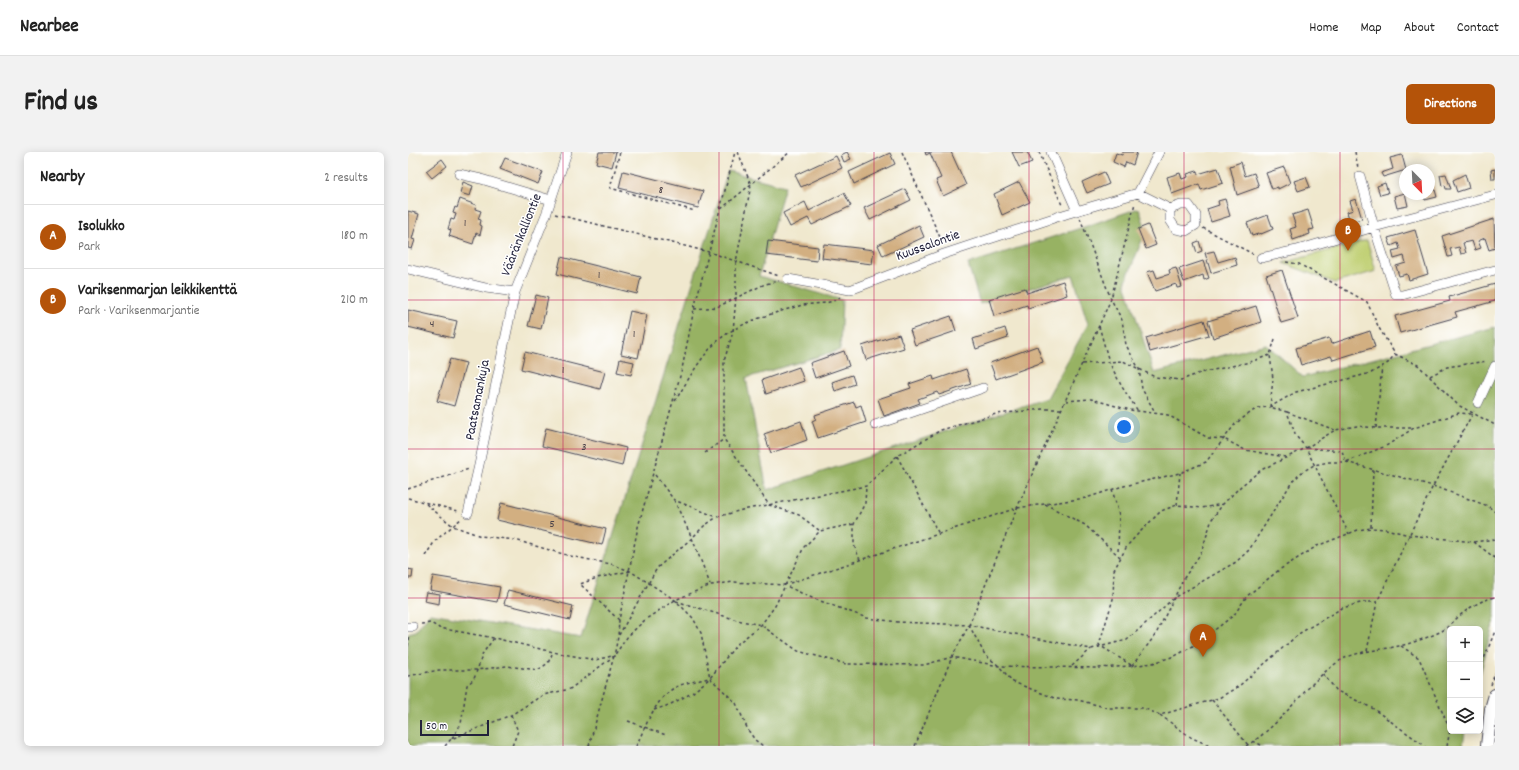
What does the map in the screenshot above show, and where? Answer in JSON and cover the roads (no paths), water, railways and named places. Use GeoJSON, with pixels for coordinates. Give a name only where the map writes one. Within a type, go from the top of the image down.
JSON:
{"type":"FeatureCollection","features":[{"type":"Feature","properties":{"kind":"main road"},"geometry":{"type":"LineString","coordinates":[[1487,746],[1490,709],[1495,695]]}},
{"type":"Feature","properties":{"kind":"street","name":"Vääränkalliontie"},"geometry":{"type":"LineString","coordinates":[[408,270],[486,288],[515,292],[554,204],[567,152]]}},
{"type":"Feature","properties":{"kind":"street"},"geometry":{"type":"LineString","coordinates":[[1051,152],[1077,211]]}},
{"type":"Feature","properties":{"kind":"street"},"geometry":{"type":"LineString","coordinates":[[1159,152],[1138,193],[1170,209],[1181,205],[1189,205],[1196,215],[1196,225],[1186,231],[1176,229],[1170,220],[1170,209]]}},
{"type":"Feature","properties":{"kind":"street"},"geometry":{"type":"LineString","coordinates":[[458,174],[481,179],[554,204]]}},
{"type":"Feature","properties":{"kind":"street"},"geometry":{"type":"LineString","coordinates":[[1360,176],[1374,227],[1396,295],[1402,295],[1495,270]]}},
{"type":"Feature","properties":{"kind":"street","name":"Kuussalontie"},"geometry":{"type":"LineString","coordinates":[[788,279],[850,290],[947,253],[1066,214],[1138,193]]}},
{"type":"Feature","properties":{"kind":"street"},"geometry":{"type":"LineString","coordinates":[[1261,258],[1297,250],[1374,227],[1495,195]]}},
{"type":"Feature","properties":{"kind":"street","name":"Paatsamankuja"},"geometry":{"type":"LineString","coordinates":[[468,513],[515,292]]}},
{"type":"Feature","properties":{"kind":"street"},"geometry":{"type":"LineString","coordinates":[[1478,403],[1492,364]]}},
{"type":"Feature","properties":{"kind":"street"},"geometry":{"type":"LineString","coordinates":[[875,425],[983,388]]}},
{"type":"Feature","properties":{"kind":"place","name":"Variksenmarjan leikkikenttä"},"geometry":{"type":"Point","coordinates":[1348,251]}},
{"type":"Feature","properties":{"kind":"place","name":"Isolukko"},"geometry":{"type":"Point","coordinates":[1203,657]}}]}
